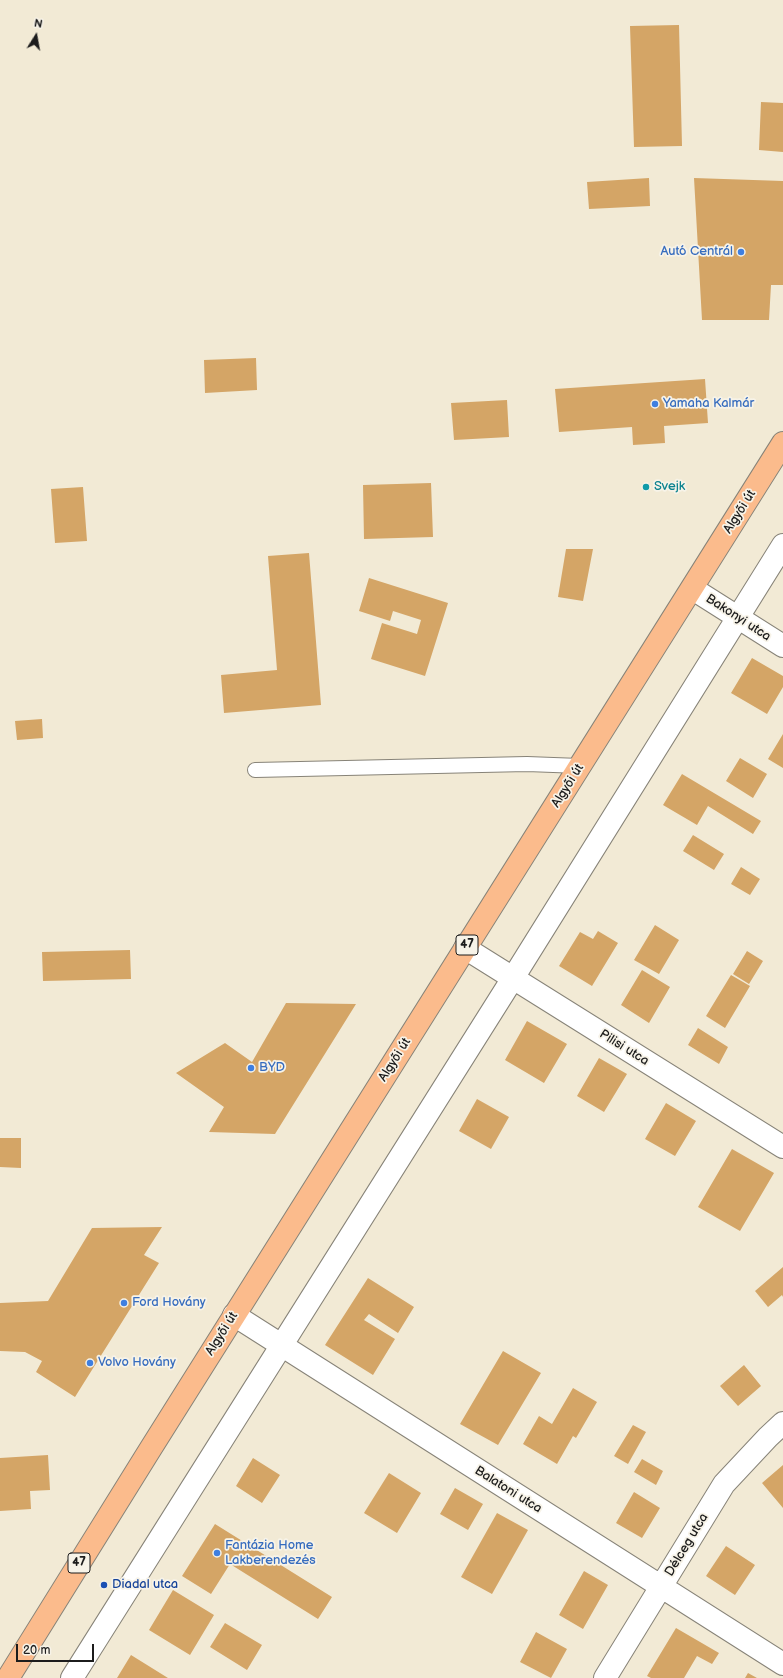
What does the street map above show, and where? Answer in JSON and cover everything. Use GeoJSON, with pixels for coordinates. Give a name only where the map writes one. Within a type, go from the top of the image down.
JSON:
{"type":"FeatureCollection","features":[{"type":"Feature","properties":{"kind":"main road","name":"Algyői út"},"geometry":{"type":"LineString","coordinates":[[8,1678],[234,1315],[693,589],[783,443]]}},
{"type":"Feature","properties":{"kind":"street"},"geometry":{"type":"LineString","coordinates":[[72,1678],[783,546]]}},
{"type":"Feature","properties":{"kind":"street","name":"Bakonyi utca"},"geometry":{"type":"LineString","coordinates":[[693,589],[783,646]]}},
{"type":"Feature","properties":{"kind":"street","name":"Pilisi utca"},"geometry":{"type":"LineString","coordinates":[[465,948],[783,1147]]}},
{"type":"Feature","properties":{"kind":"street","name":"Balatoni utca"},"geometry":{"type":"LineString","coordinates":[[234,1315],[783,1664]]}},
{"type":"Feature","properties":{"kind":"street","name":"Délceg utca"},"geometry":{"type":"LineString","coordinates":[[605,1678],[724,1484],[783,1423]]}},
{"type":"Feature","properties":{"kind":"lane"},"geometry":{"type":"LineString","coordinates":[[255,770],[527,764],[580,766]]}},
{"type":"Feature","properties":{"kind":"building"},"geometry":{"type":"Polygon","coordinates":[[[679,25],[682,146],[634,147],[630,26],[679,25]]]}},
{"type":"Feature","properties":{"kind":"building"},"geometry":{"type":"Polygon","coordinates":[[[761,102],[783,103],[783,152],[759,150],[761,102]]]}},
{"type":"Feature","properties":{"kind":"building"},"geometry":{"type":"Polygon","coordinates":[[[649,178],[650,206],[589,209],[587,182],[649,178]]]}},
{"type":"Feature","properties":{"kind":"building","name":"Autó Centrál"},"geometry":{"type":"Polygon","coordinates":[[[694,178],[783,181],[783,285],[771,285],[769,320],[702,320],[694,178]]]}},
{"type":"Feature","properties":{"kind":"building"},"geometry":{"type":"Polygon","coordinates":[[[256,358],[257,390],[205,393],[204,360],[256,358]]]}},
{"type":"Feature","properties":{"kind":"building","name":"Yamaha Kalmár"},"geometry":{"type":"Polygon","coordinates":[[[705,379],[708,423],[664,426],[665,443],[633,445],[632,427],[559,432],[555,389],[705,379]]]}},
{"type":"Feature","properties":{"kind":"building"},"geometry":{"type":"Polygon","coordinates":[[[507,400],[509,437],[454,440],[451,403],[507,400]]]}},
{"type":"Feature","properties":{"kind":"building"},"geometry":{"type":"Polygon","coordinates":[[[431,483],[433,537],[364,539],[363,485],[431,483]]]}},
{"type":"Feature","properties":{"kind":"building"},"geometry":{"type":"Polygon","coordinates":[[[83,487],[87,541],[55,543],[51,489],[83,487]]]}},
{"type":"Feature","properties":{"kind":"building"},"geometry":{"type":"Polygon","coordinates":[[[566,549],[593,549],[583,601],[558,597],[566,549]]]}},
{"type":"Feature","properties":{"kind":"building"},"geometry":{"type":"Polygon","coordinates":[[[309,553],[321,705],[224,713],[221,675],[277,670],[268,556],[309,553]]]}},
{"type":"Feature","properties":{"kind":"building"},"geometry":{"type":"Polygon","coordinates":[[[369,578],[448,603],[425,676],[371,659],[382,623],[417,634],[421,620],[393,611],[390,621],[359,611],[369,578]]]}},
{"type":"Feature","properties":{"kind":"building"},"geometry":{"type":"Polygon","coordinates":[[[752,658],[783,676],[783,687],[767,714],[731,693],[752,658]]]}},
{"type":"Feature","properties":{"kind":"building"},"geometry":{"type":"Polygon","coordinates":[[[42,719],[43,738],[17,740],[15,721],[42,719]]]}},
{"type":"Feature","properties":{"kind":"building"},"geometry":{"type":"Polygon","coordinates":[[[783,734],[783,768],[768,759],[783,734]]]}},
{"type":"Feature","properties":{"kind":"building"},"geometry":{"type":"Polygon","coordinates":[[[740,758],[767,774],[753,798],[726,781],[740,758]]]}},
{"type":"Feature","properties":{"kind":"building"},"geometry":{"type":"Polygon","coordinates":[[[682,774],[761,821],[753,834],[708,806],[697,825],[663,805],[682,774]]]}},
{"type":"Feature","properties":{"kind":"building"},"geometry":{"type":"Polygon","coordinates":[[[693,835],[724,854],[714,870],[683,851],[693,835]]]}},
{"type":"Feature","properties":{"kind":"building"},"geometry":{"type":"Polygon","coordinates":[[[741,867],[760,879],[750,895],[731,884],[741,867]]]}},
{"type":"Feature","properties":{"kind":"building"},"geometry":{"type":"Polygon","coordinates":[[[655,925],[679,940],[659,974],[634,960],[655,925]]]}},
{"type":"Feature","properties":{"kind":"building"},"geometry":{"type":"Polygon","coordinates":[[[598,931],[618,943],[592,986],[559,966],[580,932],[593,939],[598,931]]]}},
{"type":"Feature","properties":{"kind":"building"},"geometry":{"type":"Polygon","coordinates":[[[130,950],[131,979],[43,981],[42,952],[130,950]]]}},
{"type":"Feature","properties":{"kind":"building"},"geometry":{"type":"Polygon","coordinates":[[[747,951],[763,961],[749,984],[733,974],[747,951]]]}},
{"type":"Feature","properties":{"kind":"building"},"geometry":{"type":"Polygon","coordinates":[[[642,970],[670,987],[649,1023],[621,1005],[642,970]]]}},
{"type":"Feature","properties":{"kind":"building"},"geometry":{"type":"Polygon","coordinates":[[[731,975],[750,986],[725,1028],[706,1016],[731,975]]]}},
{"type":"Feature","properties":{"kind":"building","name":"BYD"},"geometry":{"type":"Polygon","coordinates":[[[286,1003],[356,1004],[275,1134],[209,1132],[224,1107],[176,1073],[225,1043],[252,1062],[286,1003]]]}},
{"type":"Feature","properties":{"kind":"building"},"geometry":{"type":"Polygon","coordinates":[[[527,1021],[567,1044],[544,1083],[505,1060],[527,1021]]]}},
{"type":"Feature","properties":{"kind":"building"},"geometry":{"type":"Polygon","coordinates":[[[698,1028],[728,1047],[719,1064],[688,1045],[698,1028]]]}},
{"type":"Feature","properties":{"kind":"building"},"geometry":{"type":"Polygon","coordinates":[[[599,1058],[627,1074],[604,1112],[577,1096],[599,1058]]]}},
{"type":"Feature","properties":{"kind":"building"},"geometry":{"type":"Polygon","coordinates":[[[477,1099],[509,1117],[491,1149],[459,1131],[477,1099]]]}},
{"type":"Feature","properties":{"kind":"building"},"geometry":{"type":"Polygon","coordinates":[[[666,1103],[696,1121],[675,1156],[645,1139],[666,1103]]]}},
{"type":"Feature","properties":{"kind":"building"},"geometry":{"type":"Polygon","coordinates":[[[0,1138],[21,1138],[21,1168],[0,1167],[0,1138]]]}},
{"type":"Feature","properties":{"kind":"building"},"geometry":{"type":"Polygon","coordinates":[[[732,1149],[774,1173],[740,1231],[698,1207],[732,1149]]]}},
{"type":"Feature","properties":{"kind":"building"},"geometry":{"type":"Polygon","coordinates":[[[162,1227],[144,1255],[159,1263],[75,1397],[36,1372],[42,1361],[25,1352],[0,1351],[0,1303],[48,1301],[92,1228],[162,1227]]]}},
{"type":"Feature","properties":{"kind":"building"},"geometry":{"type":"Polygon","coordinates":[[[783,1267],[783,1297],[782,1295],[768,1307],[755,1291],[783,1267]]]}},
{"type":"Feature","properties":{"kind":"building"},"geometry":{"type":"Polygon","coordinates":[[[368,1278],[414,1307],[398,1333],[369,1314],[364,1320],[395,1339],[373,1375],[325,1345],[368,1278]]]}},
{"type":"Feature","properties":{"kind":"building"},"geometry":{"type":"Polygon","coordinates":[[[503,1351],[541,1373],[498,1445],[460,1424],[503,1351]]]}},
{"type":"Feature","properties":{"kind":"building"},"geometry":{"type":"Polygon","coordinates":[[[744,1365],[761,1386],[738,1406],[720,1386],[744,1365]]]}},
{"type":"Feature","properties":{"kind":"building"},"geometry":{"type":"Polygon","coordinates":[[[573,1388],[597,1402],[576,1438],[573,1436],[557,1464],[523,1444],[539,1416],[552,1424],[573,1388]]]}},
{"type":"Feature","properties":{"kind":"building"},"geometry":{"type":"Polygon","coordinates":[[[633,1425],[646,1432],[628,1464],[614,1456],[633,1425]]]}},
{"type":"Feature","properties":{"kind":"building"},"geometry":{"type":"Polygon","coordinates":[[[48,1455],[50,1490],[30,1491],[31,1509],[0,1511],[0,1458],[48,1455]]]}},
{"type":"Feature","properties":{"kind":"building"},"geometry":{"type":"Polygon","coordinates":[[[253,1458],[280,1475],[262,1503],[236,1486],[253,1458]]]}},
{"type":"Feature","properties":{"kind":"building"},"geometry":{"type":"Polygon","coordinates":[[[642,1459],[663,1471],[656,1485],[634,1472],[642,1459]]]}},
{"type":"Feature","properties":{"kind":"building"},"geometry":{"type":"Polygon","coordinates":[[[783,1465],[783,1508],[762,1483],[783,1465]]]}},
{"type":"Feature","properties":{"kind":"building"},"geometry":{"type":"Polygon","coordinates":[[[389,1473],[421,1493],[397,1533],[364,1513],[389,1473]]]}},
{"type":"Feature","properties":{"kind":"building"},"geometry":{"type":"Polygon","coordinates":[[[455,1488],[483,1504],[468,1530],[440,1514],[455,1488]]]}},
{"type":"Feature","properties":{"kind":"building"},"geometry":{"type":"Polygon","coordinates":[[[634,1492],[660,1508],[642,1538],[616,1523],[634,1492]]]}},
{"type":"Feature","properties":{"kind":"building"},"geometry":{"type":"Polygon","coordinates":[[[497,1513],[528,1530],[492,1594],[461,1577],[497,1513]]]}},
{"type":"Feature","properties":{"kind":"building"},"geometry":{"type":"Polygon","coordinates":[[[215,1524],[332,1597],[318,1619],[230,1564],[211,1594],[182,1576],[215,1524]]]}},
{"type":"Feature","properties":{"kind":"building"},"geometry":{"type":"Polygon","coordinates":[[[726,1546],[755,1565],[735,1595],[706,1576],[726,1546]]]}},
{"type":"Feature","properties":{"kind":"building"},"geometry":{"type":"Polygon","coordinates":[[[584,1571],[608,1585],[583,1629],[559,1615],[584,1571]]]}},
{"type":"Feature","properties":{"kind":"building"},"geometry":{"type":"Polygon","coordinates":[[[173,1590],[214,1615],[190,1655],[149,1630],[173,1590]]]}},
{"type":"Feature","properties":{"kind":"building"},"geometry":{"type":"Polygon","coordinates":[[[225,1623],[262,1645],[247,1670],[210,1647],[225,1623]]]}},
{"type":"Feature","properties":{"kind":"building"},"geometry":{"type":"Polygon","coordinates":[[[676,1628],[719,1653],[712,1664],[697,1656],[684,1678],[651,1678],[647,1676],[676,1628]]]}},
{"type":"Feature","properties":{"kind":"building"},"geometry":{"type":"Polygon","coordinates":[[[536,1632],[567,1649],[551,1678],[520,1662],[536,1632]]]}},
{"type":"Feature","properties":{"kind":"building"},"geometry":{"type":"Polygon","coordinates":[[[131,1655],[168,1678],[117,1678],[131,1655]]]}},
{"type":"Feature","properties":{"kind":"building"},"geometry":{"type":"Polygon","coordinates":[[[748,1673],[757,1678],[745,1678],[748,1673]]]}},
{"type":"Feature","properties":{"kind":"place","name":"Autó Centrál"},"geometry":{"type":"Point","coordinates":[741,252]}},
{"type":"Feature","properties":{"kind":"place","name":"Yamaha Kalmár"},"geometry":{"type":"Point","coordinates":[655,404]}},
{"type":"Feature","properties":{"kind":"place","name":"Svejk"},"geometry":{"type":"Point","coordinates":[646,487]}},
{"type":"Feature","properties":{"kind":"place","name":"BYD"},"geometry":{"type":"Point","coordinates":[251,1068]}},
{"type":"Feature","properties":{"kind":"place","name":"Ford Hovány"},"geometry":{"type":"Point","coordinates":[124,1303]}},
{"type":"Feature","properties":{"kind":"place","name":"Volvo Hovány"},"geometry":{"type":"Point","coordinates":[90,1363]}},
{"type":"Feature","properties":{"kind":"place","name":"Fantázia Home Lakberendezés"},"geometry":{"type":"Point","coordinates":[217,1553]}},
{"type":"Feature","properties":{"kind":"place","name":"Diadal utca"},"geometry":{"type":"Point","coordinates":[104,1585]}}]}
